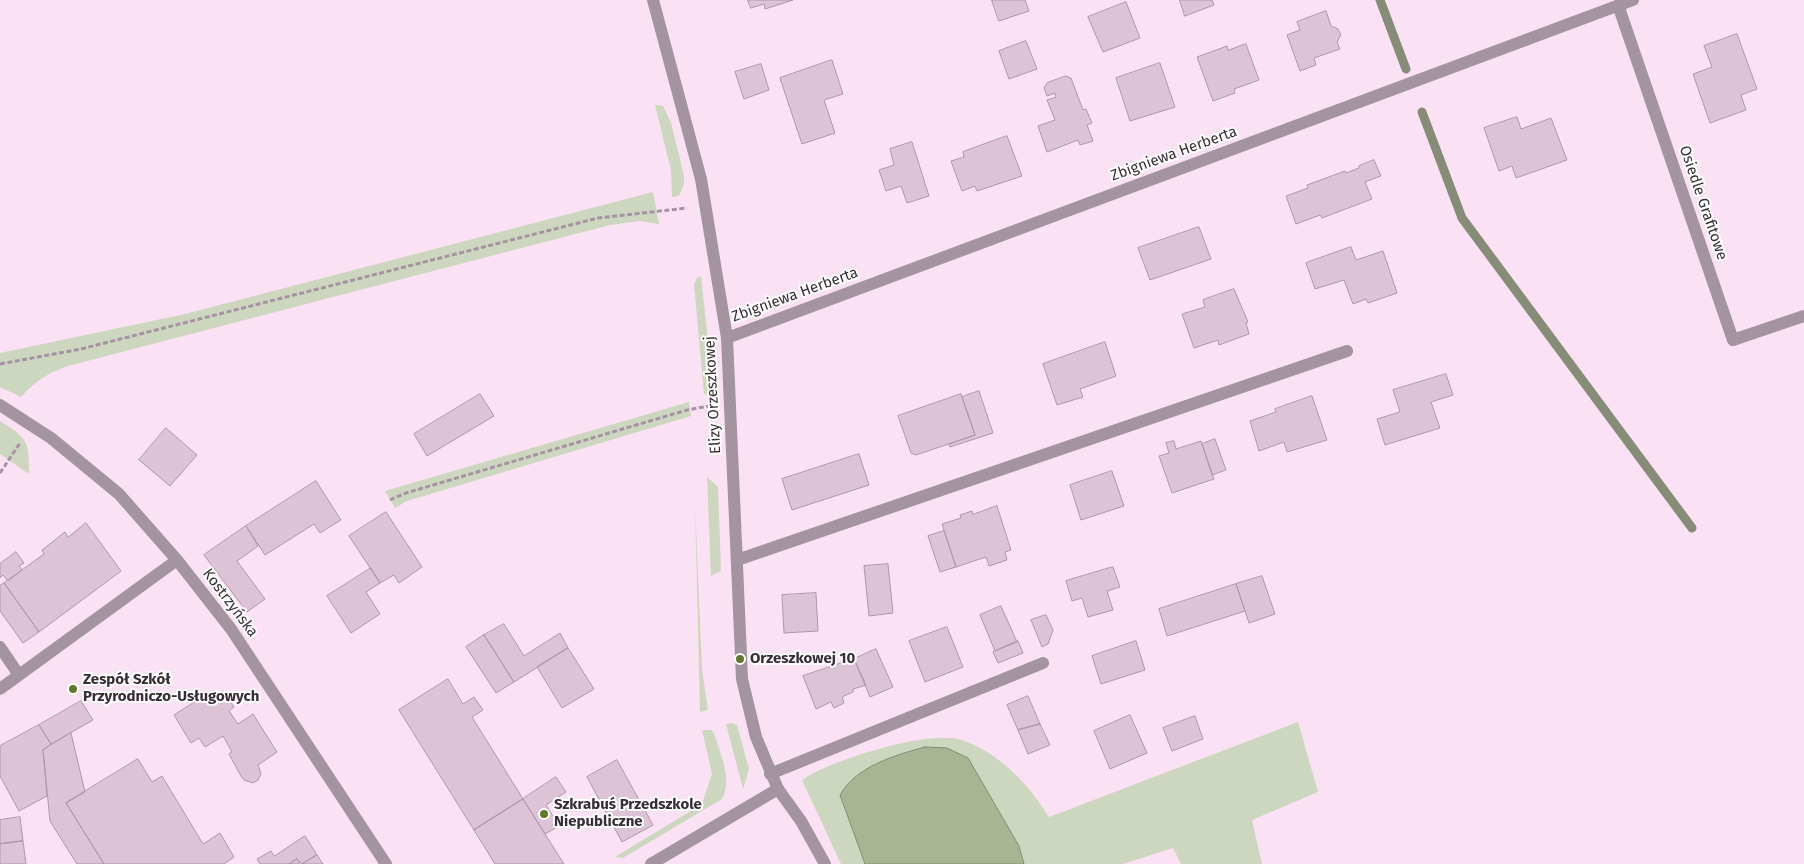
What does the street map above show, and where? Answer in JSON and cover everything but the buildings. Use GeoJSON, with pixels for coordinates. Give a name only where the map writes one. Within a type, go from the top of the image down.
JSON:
{"type":"FeatureCollection","features":[{"type":"Feature","properties":{"kind":"street","name":"Elizy Orzeszkowej"},"geometry":{"type":"LineString","coordinates":[[653,0],[701,179],[727,338],[742,680],[756,737],[770,774],[778,789],[801,821],[825,864]]}},
{"type":"Feature","properties":{"kind":"street","name":"Zbigniewa Herberta"},"geometry":{"type":"LineString","coordinates":[[727,338],[1633,0]]}},
{"type":"Feature","properties":{"kind":"street","name":"Osiedle Grafitowe"},"geometry":{"type":"LineString","coordinates":[[1618,5],[1733,340],[1804,316]]}},
{"type":"Feature","properties":{"kind":"street"},"geometry":{"type":"LineString","coordinates":[[737,560],[1347,351]]}},
{"type":"Feature","properties":{"kind":"street","name":"Kostrzyńska"},"geometry":{"type":"LineString","coordinates":[[0,405],[32,425],[119,494],[178,560],[231,628],[386,864]]}},
{"type":"Feature","properties":{"kind":"street"},"geometry":{"type":"LineString","coordinates":[[0,689],[178,560]]}},
{"type":"Feature","properties":{"kind":"street"},"geometry":{"type":"LineString","coordinates":[[0,647],[19,675]]}},
{"type":"Feature","properties":{"kind":"street"},"geometry":{"type":"LineString","coordinates":[[770,774],[1043,663]]}},
{"type":"Feature","properties":{"kind":"street"},"geometry":{"type":"LineString","coordinates":[[651,864],[778,789]]}},
{"type":"Feature","properties":{"kind":"path"},"geometry":{"type":"LineString","coordinates":[[0,364],[81,349],[598,218],[705,206]]}},
{"type":"Feature","properties":{"kind":"path"},"geometry":{"type":"LineString","coordinates":[[390,500],[406,493],[686,410],[730,403]]}},
{"type":"Feature","properties":{"kind":"path"},"geometry":{"type":"LineString","coordinates":[[0,473],[32,425]]}},
{"type":"Feature","properties":{"kind":"shaded area"},"geometry":{"type":"Polygon","coordinates":[[[655,105],[663,106],[671,123],[684,176],[684,184],[679,196],[672,197],[671,170],[655,105]]]}},
{"type":"Feature","properties":{"kind":"shaded area"},"geometry":{"type":"Polygon","coordinates":[[[653,192],[659,224],[640,221],[610,225],[68,366],[42,378],[21,397],[0,387],[0,353],[185,314],[653,192]]]}},
{"type":"Feature","properties":{"kind":"shaded area"},"geometry":{"type":"Polygon","coordinates":[[[701,276],[713,388],[704,395],[694,284],[697,278],[701,276]]]}},
{"type":"Feature","properties":{"kind":"shaded area"},"geometry":{"type":"Polygon","coordinates":[[[689,402],[691,416],[407,501],[395,508],[385,491],[689,402]]]}},
{"type":"Feature","properties":{"kind":"shaded area"},"geometry":{"type":"Polygon","coordinates":[[[0,421],[16,432],[25,442],[29,474],[0,454],[0,421]]]}},
{"type":"Feature","properties":{"kind":"shaded area"},"geometry":{"type":"Polygon","coordinates":[[[707,477],[718,487],[721,571],[711,576],[707,477]]]}},
{"type":"Feature","properties":{"kind":"shaded area"},"geometry":{"type":"Polygon","coordinates":[[[695,505],[702,669],[708,710],[700,712],[695,505]]]}},
{"type":"Feature","properties":{"kind":"shaded area"},"geometry":{"type":"Polygon","coordinates":[[[1298,722],[1318,792],[1252,820],[1262,864],[1181,864],[1173,848],[1123,864],[841,864],[802,780],[834,764],[881,748],[927,739],[947,738],[962,740],[989,753],[1012,771],[1032,793],[1049,817],[1298,722]]]}},
{"type":"Feature","properties":{"kind":"shaded area"},"geometry":{"type":"Polygon","coordinates":[[[732,723],[737,725],[749,769],[743,789],[726,724],[732,723]]]}},
{"type":"Feature","properties":{"kind":"shaded area"},"geometry":{"type":"Polygon","coordinates":[[[702,730],[711,730],[714,733],[722,758],[726,783],[722,799],[623,858],[615,857],[702,804],[712,774],[702,730]]]}},
{"type":"Feature","properties":{"kind":"shaded area"},"geometry":{"type":"Polygon","coordinates":[[[925,747],[947,748],[968,758],[1019,846],[1024,864],[865,864],[840,795],[856,776],[866,769],[890,758],[925,747]]]}},
{"type":"Feature","properties":{"kind":"waterway"},"geometry":{"type":"LineString","coordinates":[[1380,0],[1406,69]]}},
{"type":"Feature","properties":{"kind":"waterway"},"geometry":{"type":"LineString","coordinates":[[1422,112],[1462,218],[1692,528]]}},
{"type":"Feature","properties":{"kind":"place","name":"Orzeszkowej 10"},"geometry":{"type":"Point","coordinates":[740,659]}},
{"type":"Feature","properties":{"kind":"place","name":"Zespół Szkół Przyrodniczo-Usługowych"},"geometry":{"type":"Point","coordinates":[73,689]}},
{"type":"Feature","properties":{"kind":"place","name":"Szkrabuś Przedszkole Niepubliczne"},"geometry":{"type":"Point","coordinates":[544,814]}}]}
